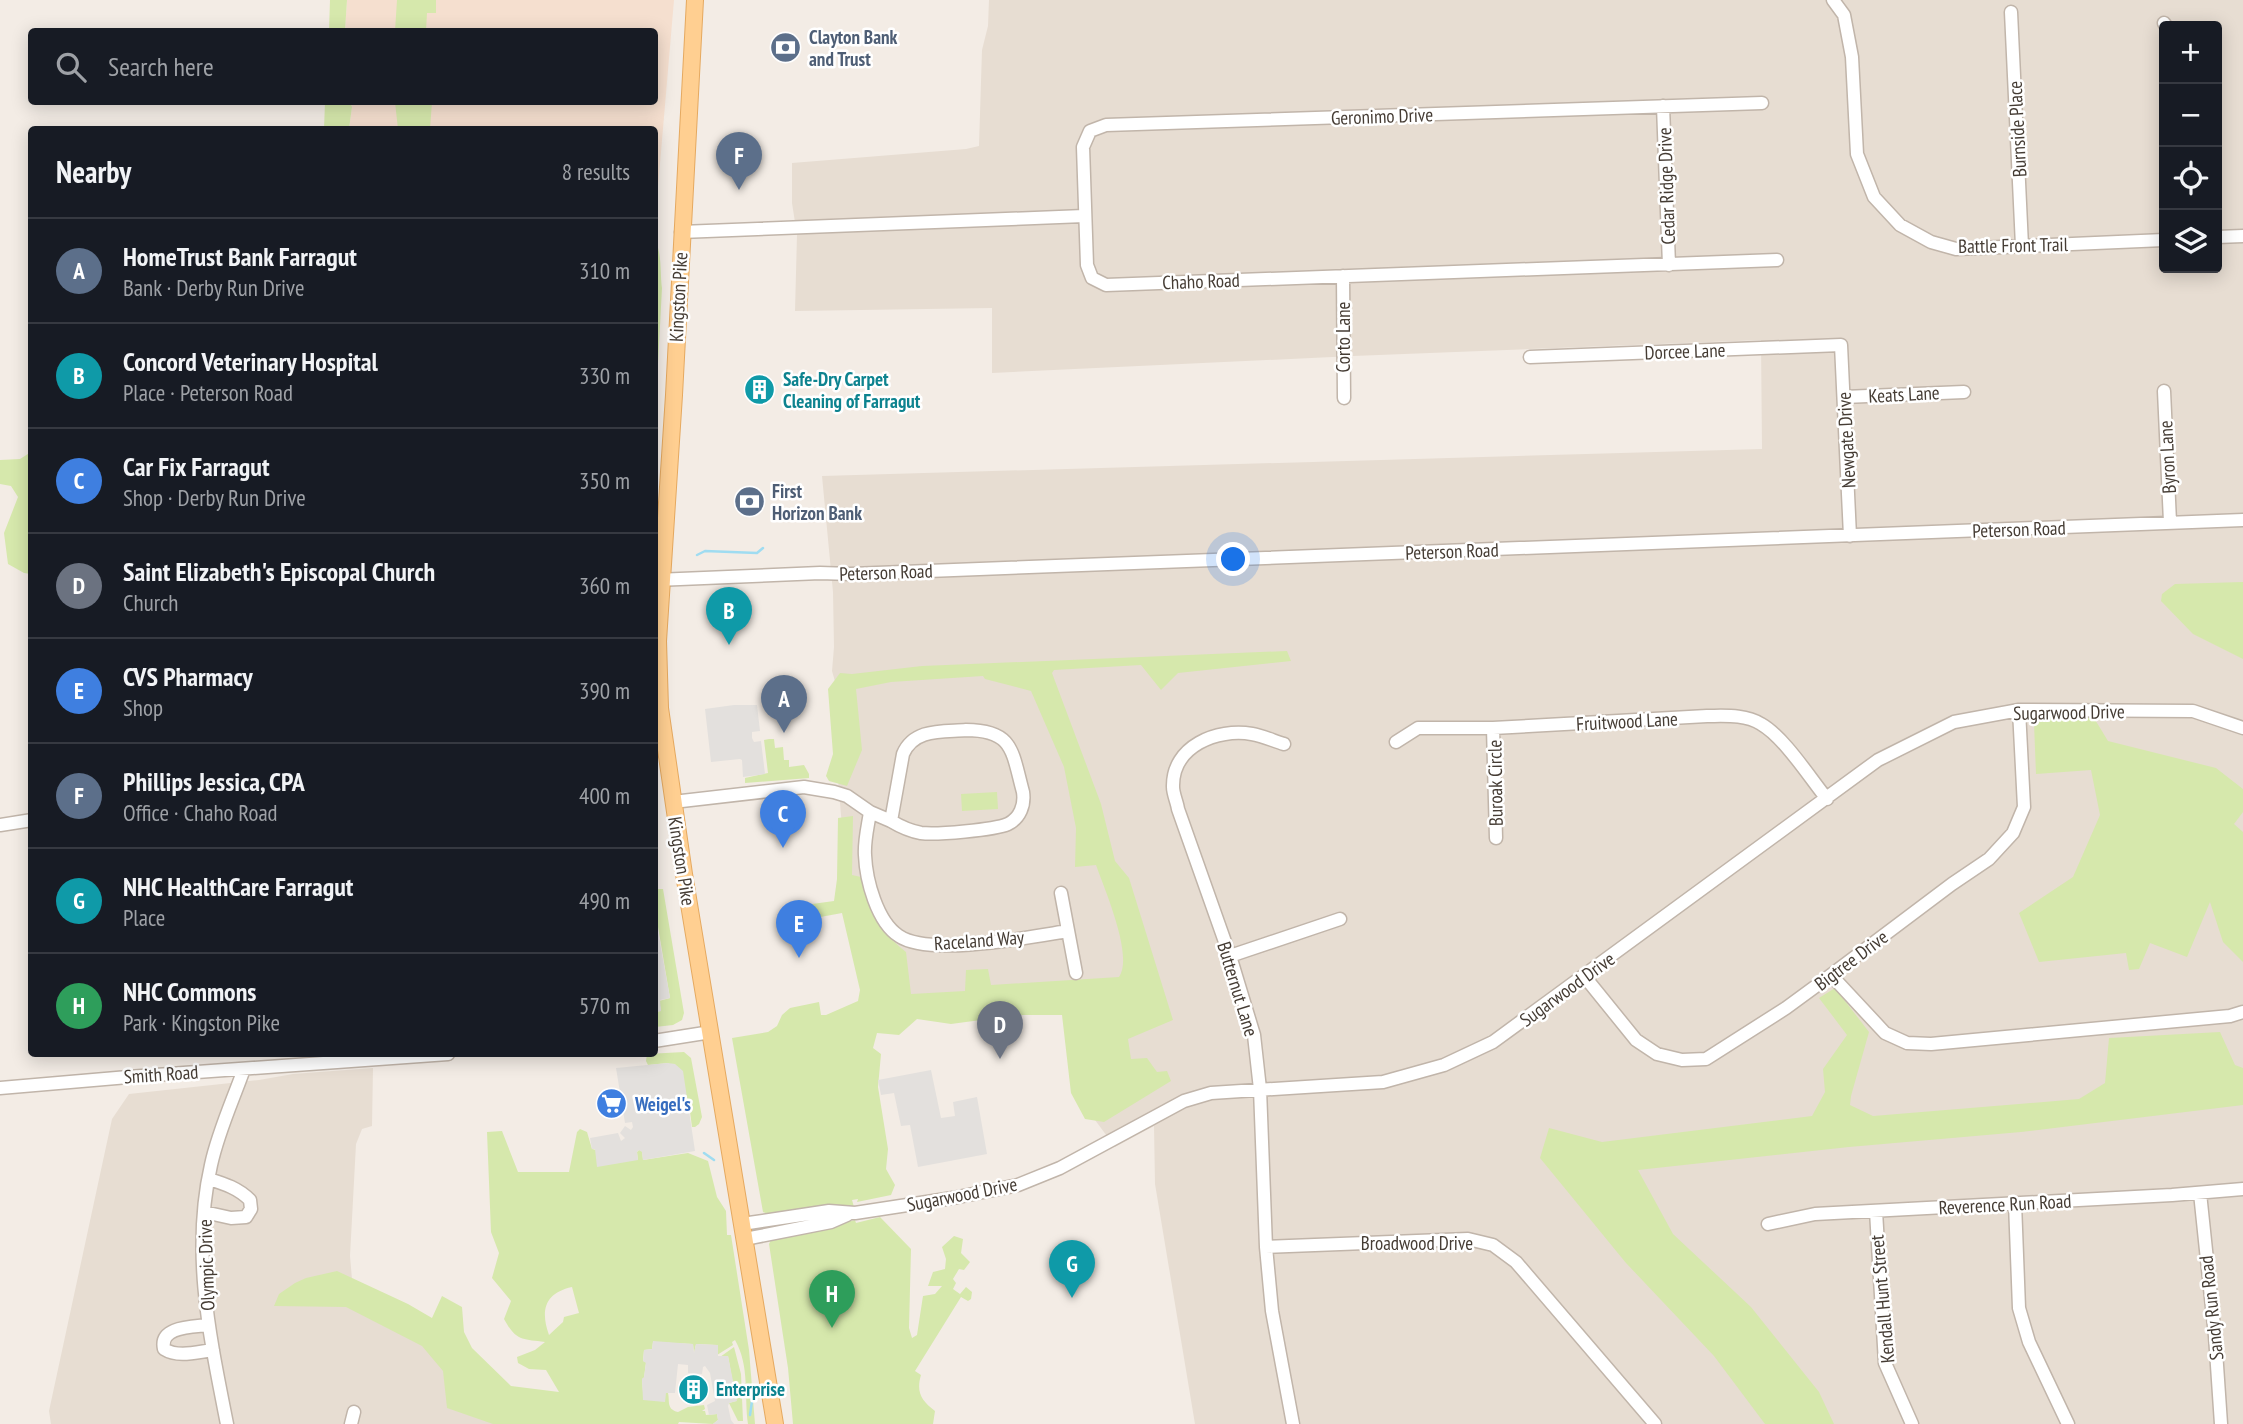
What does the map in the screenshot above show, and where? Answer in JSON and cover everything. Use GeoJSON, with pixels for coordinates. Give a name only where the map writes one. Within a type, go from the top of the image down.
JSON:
{"type":"FeatureCollection","features":[{"type":"Feature","properties":{"kind":"main road","name":"Kingston Pike"},"geometry":{"type":"LineString","coordinates":[[695,0],[674,395],[658,580],[660,708],[775,1424]]}},
{"type":"Feature","properties":{"kind":"street","name":"Battle Front Trail"},"geometry":{"type":"LineString","coordinates":[[1833,0],[1844,15],[1852,57],[1857,154],[1874,197],[1900,225],[1931,242],[1956,249],[2159,240]]}},
{"type":"Feature","properties":{"kind":"street","name":"Burnside Place"},"geometry":{"type":"LineString","coordinates":[[2011,12],[2022,246]]}},
{"type":"Feature","properties":{"kind":"street","name":"Geronimo Drive"},"geometry":{"type":"LineString","coordinates":[[1084,216],[1083,147],[1090,131],[1106,125],[1762,103]]}},
{"type":"Feature","properties":{"kind":"street","name":"Cedar Ridge Drive"},"geometry":{"type":"LineString","coordinates":[[1663,106],[1669,265]]}},
{"type":"Feature","properties":{"kind":"street"},"geometry":{"type":"LineString","coordinates":[[681,232],[1084,216]]}},
{"type":"Feature","properties":{"kind":"street","name":"Chaho Road"},"geometry":{"type":"LineString","coordinates":[[1084,216],[1087,265],[1092,278],[1106,285],[1777,260]]}},
{"type":"Feature","properties":{"kind":"street"},"geometry":{"type":"LineString","coordinates":[[2222,237],[2243,236]]}},
{"type":"Feature","properties":{"kind":"street","name":"Corto Lane"},"geometry":{"type":"LineString","coordinates":[[1343,276],[1344,398]]}},
{"type":"Feature","properties":{"kind":"street","name":"Dorcee Lane"},"geometry":{"type":"LineString","coordinates":[[1530,357],[1841,345]]}},
{"type":"Feature","properties":{"kind":"street","name":"Newgate Drive"},"geometry":{"type":"LineString","coordinates":[[1841,345],[1850,536]]}},
{"type":"Feature","properties":{"kind":"street","name":"Keats Lane"},"geometry":{"type":"LineString","coordinates":[[1844,397],[1964,391]]}},
{"type":"Feature","properties":{"kind":"street","name":"Byron Lane"},"geometry":{"type":"LineString","coordinates":[[2164,391],[2170,522]]}},
{"type":"Feature","properties":{"kind":"street","name":"Peterson Road"},"geometry":{"type":"LineString","coordinates":[[658,580],[2243,520]]}},
{"type":"Feature","properties":{"kind":"street","name":"Sugarwood Drive"},"geometry":{"type":"LineString","coordinates":[[743,1231],[815,1219],[831,1222],[850,1213],[953,1198],[1018,1185],[1060,1168],[1184,1101],[1211,1093],[1383,1082],[1444,1065],[1493,1042],[1878,760],[1954,722],[2019,710],[2193,711],[2243,729]]}},
{"type":"Feature","properties":{"kind":"street","name":"Bigtree Drive"},"geometry":{"type":"LineString","coordinates":[[1585,977],[1636,1040],[1657,1054],[1682,1060],[1706,1059],[1786,1008],[1989,859],[2013,833],[2024,807],[2019,710]]}},
{"type":"Feature","properties":{"kind":"street","name":"Fruitwood Lane"},"geometry":{"type":"LineString","coordinates":[[1395,742],[1418,728],[1493,728],[1738,716],[1761,723],[1783,743],[1827,799]]}},
{"type":"Feature","properties":{"kind":"street","name":"Buroak Circle"},"geometry":{"type":"LineString","coordinates":[[1493,728],[1496,838]]}},
{"type":"Feature","properties":{"kind":"street"},"geometry":{"type":"LineString","coordinates":[[673,802],[804,787],[847,796],[870,812],[903,829],[924,833],[986,829],[1007,824],[1018,816],[1024,799],[1007,742],[997,734],[976,730],[924,734],[911,740],[903,754],[891,821]]}},
{"type":"Feature","properties":{"kind":"street","name":"Butternut Lane"},"geometry":{"type":"LineString","coordinates":[[1284,744],[1250,734],[1213,736],[1190,747],[1178,764],[1173,787],[1178,809],[1230,956],[1254,1034],[1260,1089],[1266,1247],[1272,1311],[1293,1424]]}},
{"type":"Feature","properties":{"kind":"street","name":"Raceland Way"},"geometry":{"type":"LineString","coordinates":[[870,812],[864,852],[874,900],[890,929],[900,937],[910,942],[939,946],[1068,931]]}},
{"type":"Feature","properties":{"kind":"street"},"geometry":{"type":"LineString","coordinates":[[0,825],[28,821]]}},
{"type":"Feature","properties":{"kind":"street"},"geometry":{"type":"LineString","coordinates":[[1061,892],[1076,973]]}},
{"type":"Feature","properties":{"kind":"street"},"geometry":{"type":"LineString","coordinates":[[1230,956],[1340,919]]}},
{"type":"Feature","properties":{"kind":"street"},"geometry":{"type":"LineString","coordinates":[[1831,975],[1885,1033],[1907,1043],[1931,1044],[2062,1032],[2230,1016],[2243,1012]]}},
{"type":"Feature","properties":{"kind":"street"},"geometry":{"type":"LineString","coordinates":[[658,1040],[711,1032]]}},
{"type":"Feature","properties":{"kind":"street","name":"Smith Road"},"geometry":{"type":"LineString","coordinates":[[0,1088],[407,1057]]}},
{"type":"Feature","properties":{"kind":"street","name":"Olympic Drive"},"geometry":{"type":"LineString","coordinates":[[227,1424],[205,1308],[201,1238],[215,1151],[244,1069]]}},
{"type":"Feature","properties":{"kind":"street"},"geometry":{"type":"LineString","coordinates":[[204,1212],[246,1217],[251,1209],[250,1200],[241,1191],[209,1179]]}},
{"type":"Feature","properties":{"kind":"street","name":"Reverence Run Road"},"geometry":{"type":"LineString","coordinates":[[1768,1224],[1815,1214],[2243,1189]]}},
{"type":"Feature","properties":{"kind":"street","name":"Sandy Run Road"},"geometry":{"type":"LineString","coordinates":[[2200,1193],[2221,1424]]}},
{"type":"Feature","properties":{"kind":"street"},"geometry":{"type":"LineString","coordinates":[[2015,1203],[2019,1308],[2029,1342],[2068,1424]]}},
{"type":"Feature","properties":{"kind":"street","name":"Kendall Hunt Street"},"geometry":{"type":"LineString","coordinates":[[1876,1211],[1885,1363],[1912,1424]]}},
{"type":"Feature","properties":{"kind":"street","name":"Broadwood Drive"},"geometry":{"type":"LineString","coordinates":[[1266,1247],[1468,1239],[1493,1245],[1516,1262],[1655,1424]]}},
{"type":"Feature","properties":{"kind":"street"},"geometry":{"type":"LineString","coordinates":[[208,1325],[171,1331],[165,1336],[164,1349],[178,1354],[213,1350]]}},
{"type":"Feature","properties":{"kind":"shaded area"},"geometry":{"type":"Polygon","coordinates":[[[347,0],[674,0],[658,187],[658,126],[349,126],[351,105],[658,105],[658,28],[345,28],[347,0]]]}},
{"type":"Feature","properties":{"kind":"shaded area"},"geometry":{"type":"Polygon","coordinates":[[[989,0],[2243,0],[2243,1424],[1820,1424],[1753,1333],[1698,1281],[1660,1240],[1633,1184],[1641,1151],[1555,1140],[1554,1144],[1572,1160],[1634,1243],[1685,1292],[1703,1316],[1749,1357],[1800,1424],[1195,1424],[1155,1184],[1154,1126],[1115,1147],[1081,1101],[1066,1013],[1034,1007],[902,1016],[878,1005],[858,978],[840,894],[842,827],[838,779],[845,746],[845,716],[832,671],[833,592],[822,476],[1762,449],[1761,340],[992,373],[992,308],[795,311],[797,235],[792,203],[792,163],[979,146],[982,50],[988,26],[989,0]]]}},
{"type":"Feature","properties":{"kind":"shaded area"},"geometry":{"type":"Polygon","coordinates":[[[757,705],[760,731],[752,732],[752,738],[754,742],[761,741],[765,774],[743,777],[740,759],[711,762],[705,709],[757,705]]]}},
{"type":"Feature","properties":{"kind":"shaded area"},"geometry":{"type":"Polygon","coordinates":[[[658,931],[670,998],[660,1000],[661,1011],[658,1012],[658,931]]]}},
{"type":"Feature","properties":{"kind":"shaded area"},"geometry":{"type":"Polygon","coordinates":[[[675,1064],[683,1071],[695,1151],[643,1160],[639,1150],[638,1160],[597,1167],[595,1149],[592,1149],[590,1138],[618,1133],[621,1141],[625,1138],[620,1133],[625,1126],[631,1130],[633,1127],[632,1122],[625,1123],[616,1068],[675,1064]]]}},
{"type":"Feature","properties":{"kind":"shaded area"},"geometry":{"type":"Polygon","coordinates":[[[373,1068],[372,1126],[362,1129],[356,1144],[350,1256],[353,1291],[459,1367],[607,1424],[51,1424],[49,1411],[112,1119],[129,1094],[293,1074],[373,1068]]]}},
{"type":"Feature","properties":{"kind":"shaded area"},"geometry":{"type":"Polygon","coordinates":[[[931,1070],[941,1118],[955,1116],[953,1102],[977,1097],[987,1154],[918,1167],[910,1125],[901,1126],[894,1093],[881,1095],[878,1080],[931,1070]]]}},
{"type":"Feature","properties":{"kind":"shaded area"},"geometry":{"type":"Polygon","coordinates":[[[653,1341],[693,1344],[694,1353],[696,1344],[718,1345],[718,1356],[728,1356],[737,1401],[729,1403],[728,1406],[734,1424],[713,1424],[718,1420],[717,1414],[709,1415],[707,1405],[715,1401],[710,1373],[705,1366],[702,1374],[688,1373],[688,1365],[678,1364],[675,1393],[666,1393],[665,1402],[643,1400],[642,1379],[646,1363],[643,1361],[644,1350],[652,1349],[653,1341]]]}},
{"type":"Feature","properties":{"kind":"green space"},"geometry":{"type":"Polygon","coordinates":[[[330,0],[347,0],[345,28],[329,28],[330,0]]]}},
{"type":"Feature","properties":{"kind":"green space"},"geometry":{"type":"Polygon","coordinates":[[[397,0],[436,0],[436,13],[427,13],[426,28],[395,28],[397,0]]]}},
{"type":"Feature","properties":{"kind":"green space"},"geometry":{"type":"Polygon","coordinates":[[[325,105],[351,105],[349,126],[324,126],[325,105]]]}},
{"type":"Feature","properties":{"kind":"green space"},"geometry":{"type":"Polygon","coordinates":[[[395,105],[432,105],[430,126],[398,126],[395,105]]]}},
{"type":"Feature","properties":{"kind":"green space"},"geometry":{"type":"Polygon","coordinates":[[[658,250],[662,288],[658,363],[658,250]]]}},
{"type":"Feature","properties":{"kind":"green space"},"geometry":{"type":"Polygon","coordinates":[[[28,454],[28,574],[8,564],[4,533],[18,497],[11,486],[0,484],[0,460],[20,459],[28,454]]]}},
{"type":"Feature","properties":{"kind":"green space"},"geometry":{"type":"Polygon","coordinates":[[[2243,582],[2243,659],[2193,634],[2161,601],[2162,594],[2175,584],[2243,582]]]}},
{"type":"Feature","properties":{"kind":"green space"},"geometry":{"type":"Polygon","coordinates":[[[1287,651],[1291,661],[1178,673],[1161,690],[1141,665],[1054,670],[1052,673],[1101,804],[1115,861],[1129,878],[1173,1020],[1128,1039],[1131,1059],[1147,1058],[1157,1072],[1167,1071],[1171,1081],[1104,1122],[1085,1119],[1071,1093],[1062,1015],[1018,1015],[951,1024],[917,1019],[899,1035],[877,1033],[873,1048],[881,1054],[878,1087],[888,1149],[886,1169],[895,1185],[891,1195],[857,1202],[858,1199],[852,1200],[854,1207],[831,1206],[768,1214],[763,1212],[732,1038],[768,1032],[777,1026],[782,1015],[790,1008],[819,1002],[821,1015],[826,1015],[858,1001],[860,990],[842,913],[815,918],[812,904],[834,901],[838,818],[853,816],[852,875],[861,877],[876,919],[887,935],[906,952],[911,994],[965,991],[966,970],[988,969],[991,985],[1119,977],[1123,967],[1116,922],[1096,865],[1075,867],[1076,828],[1064,767],[1031,691],[985,679],[983,676],[891,682],[856,689],[862,750],[847,786],[829,781],[826,776],[833,754],[828,689],[840,673],[922,666],[1287,651]]]}},
{"type":"Feature","properties":{"kind":"green space"},"geometry":{"type":"Polygon","coordinates":[[[2091,713],[2108,741],[2216,768],[2243,789],[2243,812],[2234,824],[2243,832],[2243,962],[2223,942],[2210,902],[2187,957],[2150,943],[2139,969],[2129,970],[2126,953],[2039,962],[2019,913],[2073,877],[2100,815],[2091,770],[2036,774],[2034,723],[2039,715],[2091,713]]]}},
{"type":"Feature","properties":{"kind":"green space"},"geometry":{"type":"Polygon","coordinates":[[[774,739],[775,748],[783,747],[784,760],[789,760],[789,767],[804,765],[809,778],[745,783],[745,778],[768,773],[764,740],[774,739]]]}},
{"type":"Feature","properties":{"kind":"green space"},"geometry":{"type":"Polygon","coordinates":[[[997,792],[998,809],[962,811],[961,794],[997,792]]]}},
{"type":"Feature","properties":{"kind":"green space"},"geometry":{"type":"Polygon","coordinates":[[[658,889],[663,889],[684,1013],[682,1020],[673,1025],[658,1027],[658,1012],[661,1011],[659,1001],[670,998],[658,927],[658,889]]]}},
{"type":"Feature","properties":{"kind":"green space"},"geometry":{"type":"Polygon","coordinates":[[[1835,988],[1869,1032],[1850,1105],[1873,1116],[2079,1099],[2105,1083],[2109,1038],[2220,1032],[2235,1065],[2243,1068],[2243,1105],[2021,1132],[1638,1170],[1673,1234],[1751,1307],[1819,1392],[1834,1424],[1765,1424],[1714,1356],[1626,1263],[1540,1158],[1549,1128],[1602,1142],[1812,1116],[1825,1092],[1823,1069],[1847,1035],[1819,998],[1835,988]]]}},
{"type":"Feature","properties":{"kind":"green space"},"geometry":{"type":"Polygon","coordinates":[[[684,1052],[691,1058],[702,1117],[695,1127],[692,1127],[689,1104],[668,1063],[648,1065],[647,1057],[658,1057],[658,1053],[684,1052]]]}},
{"type":"Feature","properties":{"kind":"green space"},"geometry":{"type":"Polygon","coordinates":[[[580,1129],[587,1132],[592,1149],[638,1160],[639,1150],[642,1151],[643,1160],[688,1153],[708,1161],[717,1197],[726,1211],[727,1235],[731,1235],[749,1350],[755,1424],[748,1424],[745,1371],[735,1340],[733,1345],[717,1355],[717,1345],[696,1344],[694,1353],[693,1344],[653,1342],[652,1349],[644,1350],[643,1361],[646,1362],[642,1379],[643,1392],[668,1393],[670,1407],[678,1412],[688,1407],[704,1405],[705,1409],[702,1411],[705,1411],[706,1415],[717,1414],[718,1420],[713,1424],[493,1424],[447,1408],[443,1371],[422,1346],[346,1307],[274,1306],[279,1294],[295,1283],[337,1271],[432,1318],[442,1296],[462,1307],[464,1332],[472,1348],[511,1386],[559,1392],[546,1370],[529,1369],[518,1363],[517,1357],[535,1350],[545,1342],[525,1339],[512,1331],[504,1319],[511,1301],[492,1278],[499,1253],[491,1232],[487,1132],[502,1131],[518,1172],[569,1172],[577,1132],[580,1129]],[[572,1287],[550,1298],[545,1310],[549,1335],[563,1322],[564,1317],[579,1313],[572,1287]]]}},
{"type":"Feature","properties":{"kind":"green space"},"geometry":{"type":"Polygon","coordinates":[[[880,1217],[911,1249],[909,1328],[912,1338],[917,1335],[923,1296],[935,1294],[942,1286],[928,1286],[933,1272],[945,1269],[946,1259],[942,1247],[954,1236],[963,1239],[961,1253],[970,1262],[964,1270],[959,1269],[953,1279],[956,1283],[953,1289],[960,1294],[966,1287],[972,1292],[971,1299],[968,1301],[961,1297],[915,1371],[921,1375],[921,1395],[935,1411],[933,1424],[793,1424],[788,1368],[769,1244],[771,1240],[855,1220],[856,1223],[880,1217]]]}},
{"type":"Feature","properties":{"kind":"green space"},"geometry":{"type":"Polygon","coordinates":[[[734,1347],[741,1374],[743,1421],[738,1421],[729,1403],[736,1401],[728,1356],[720,1357],[734,1347]]]}},
{"type":"Feature","properties":{"kind":"waterway"},"geometry":{"type":"LineString","coordinates":[[697,555],[705,551],[757,553],[763,548]]}},
{"type":"Feature","properties":{"kind":"waterway"},"geometry":{"type":"LineString","coordinates":[[704,1153],[714,1160]]}},
{"type":"Feature","properties":{"kind":"waterway"},"geometry":{"type":"LineString","coordinates":[[750,1387],[750,1415]]}},
{"type":"Feature","properties":{"kind":"place","name":"Clayton Bank and Trust"},"geometry":{"type":"Point","coordinates":[786,48]}},
{"type":"Feature","properties":{"kind":"place","name":"Phillips Jessica, CPA"},"geometry":{"type":"Point","coordinates":[739,190]}},
{"type":"Feature","properties":{"kind":"place","name":"Safe-Dry Carpet Cleaning of Farragut"},"geometry":{"type":"Point","coordinates":[760,390]}},
{"type":"Feature","properties":{"kind":"place","name":"First Horizon Bank"},"geometry":{"type":"Point","coordinates":[749,502]}},
{"type":"Feature","properties":{"kind":"place","name":"Concord Veterinary Hospital"},"geometry":{"type":"Point","coordinates":[729,645]}},
{"type":"Feature","properties":{"kind":"place","name":"HomeTrust Bank Farragut"},"geometry":{"type":"Point","coordinates":[784,733]}},
{"type":"Feature","properties":{"kind":"place","name":"Car Fix Farragut"},"geometry":{"type":"Point","coordinates":[783,848]}},
{"type":"Feature","properties":{"kind":"place","name":"CVS Pharmacy"},"geometry":{"type":"Point","coordinates":[799,958]}},
{"type":"Feature","properties":{"kind":"place","name":"Saint Elizabeth's Episcopal Church"},"geometry":{"type":"Point","coordinates":[1000,1059]}},
{"type":"Feature","properties":{"kind":"place","name":"Weigel's"},"geometry":{"type":"Point","coordinates":[612,1104]}},
{"type":"Feature","properties":{"kind":"place","name":"NHC HealthCare Farragut"},"geometry":{"type":"Point","coordinates":[1072,1298]}},
{"type":"Feature","properties":{"kind":"place","name":"NHC Commons"},"geometry":{"type":"Point","coordinates":[832,1328]}},
{"type":"Feature","properties":{"kind":"place","name":"Enterprise"},"geometry":{"type":"Point","coordinates":[693,1389]}}]}
